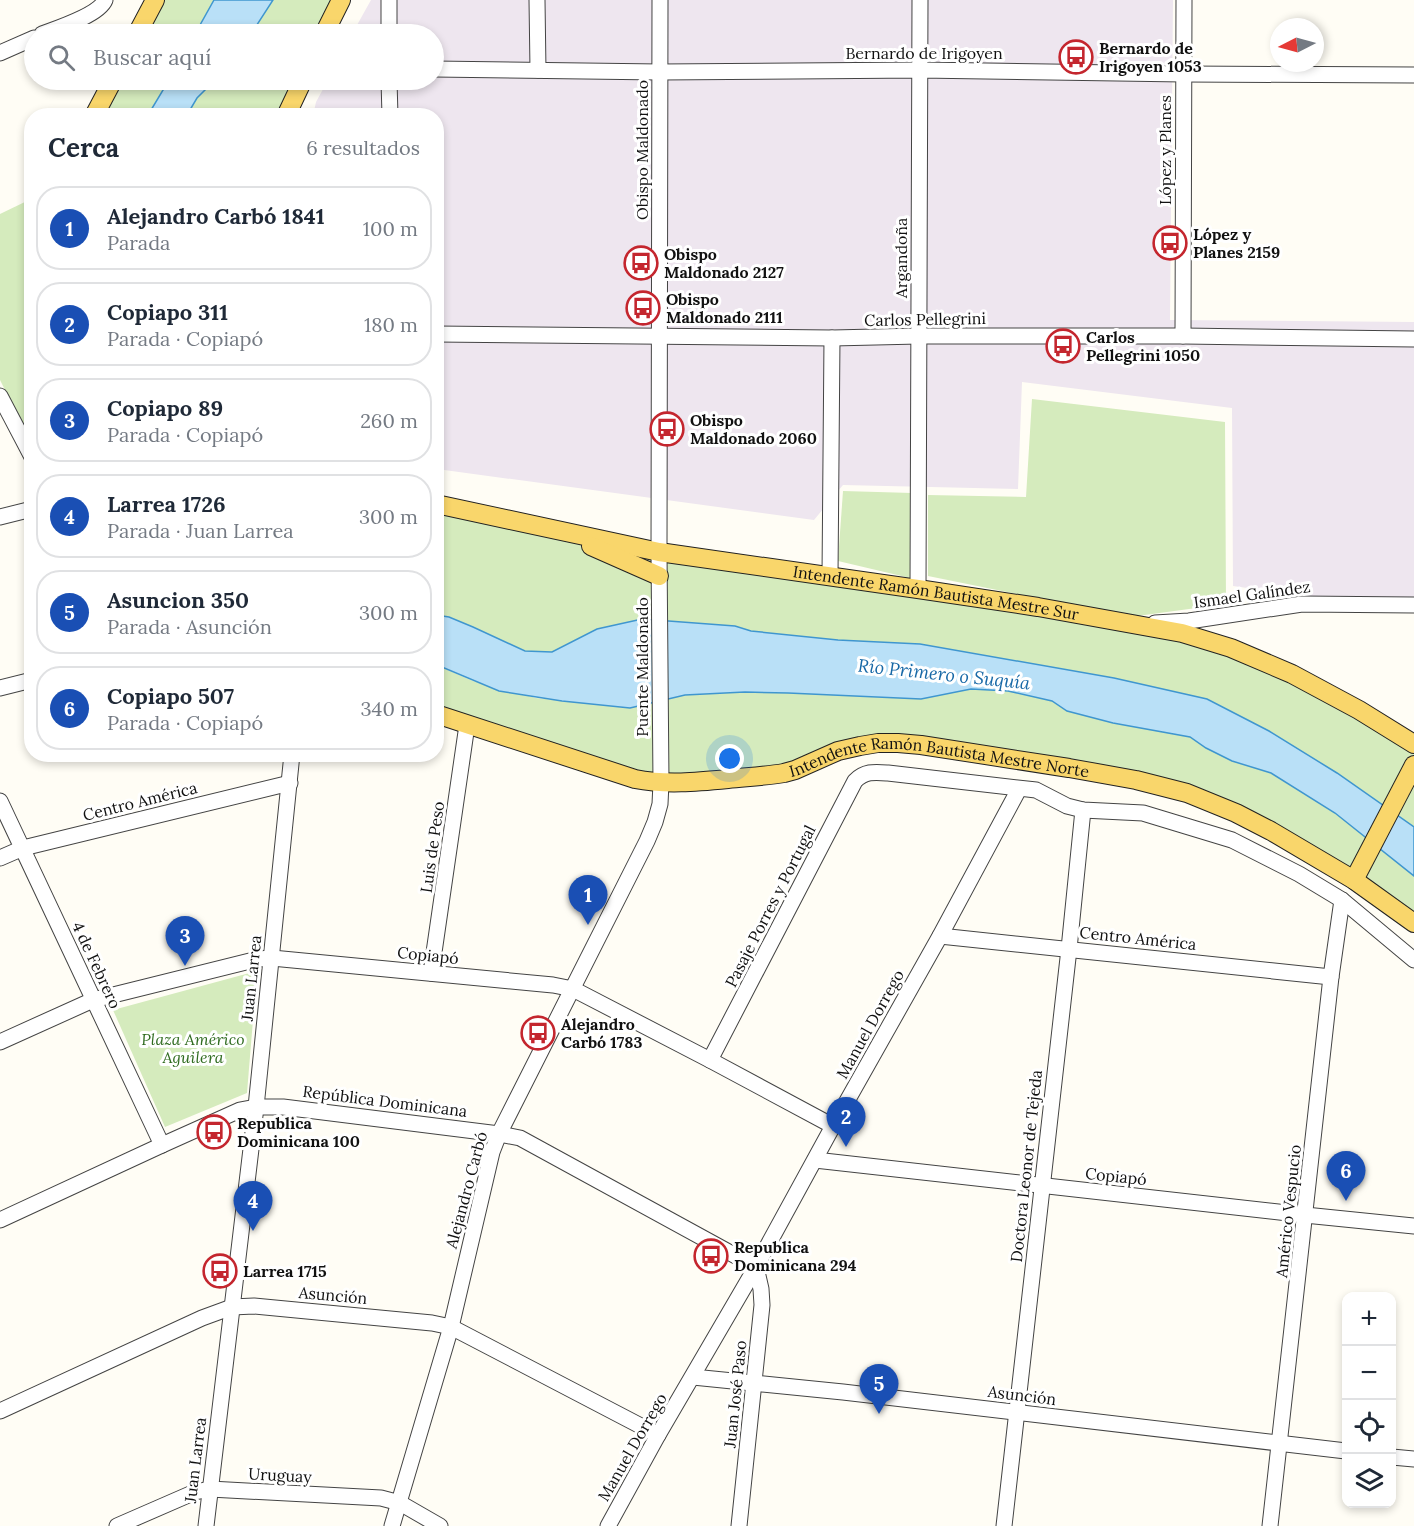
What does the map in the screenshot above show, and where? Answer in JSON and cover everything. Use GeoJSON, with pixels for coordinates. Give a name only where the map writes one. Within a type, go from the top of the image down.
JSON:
{"type":"FeatureCollection","features":[{"type":"Feature","properties":{"kind":"main road"},"geometry":{"type":"LineString","coordinates":[[142,24],[155,0]]}},
{"type":"Feature","properties":{"kind":"main road"},"geometry":{"type":"LineString","coordinates":[[329,24],[341,0]]}},
{"type":"Feature","properties":{"kind":"main road"},"geometry":{"type":"LineString","coordinates":[[98,108],[108,90]]}},
{"type":"Feature","properties":{"kind":"main road"},"geometry":{"type":"LineString","coordinates":[[290,108],[298,90]]}},
{"type":"Feature","properties":{"kind":"main road","name":"Intendente Ramón Bautista Mestre Sur"},"geometry":{"type":"LineString","coordinates":[[444,506],[659,552],[918,588],[1182,633],[1231,648],[1292,674],[1359,710],[1414,744]]}},
{"type":"Feature","properties":{"kind":"main road"},"geometry":{"type":"LineString","coordinates":[[560,531],[659,576]]}},
{"type":"Feature","properties":{"kind":"main road","name":"Intendente Ramón Bautista Mestre Norte"},"geometry":{"type":"LineString","coordinates":[[444,717],[634,779],[661,783],[771,776],[795,770],[838,751],[878,743],[921,745],[1109,775],[1186,793],[1236,813],[1354,880],[1414,923]]}},
{"type":"Feature","properties":{"kind":"main road"},"geometry":{"type":"LineString","coordinates":[[1354,880],[1414,765]]}},
{"type":"Feature","properties":{"kind":"street"},"geometry":{"type":"LineString","coordinates":[[388,0],[389,24]]}},
{"type":"Feature","properties":{"kind":"street"},"geometry":{"type":"LineString","coordinates":[[537,0],[538,70]]}},
{"type":"Feature","properties":{"kind":"street","name":"Obispo Maldonado"},"geometry":{"type":"LineString","coordinates":[[659,552],[660,0]]}},
{"type":"Feature","properties":{"kind":"street","name":"Argandoña"},"geometry":{"type":"LineString","coordinates":[[918,588],[920,0]]}},
{"type":"Feature","properties":{"kind":"street","name":"López y Planes"},"geometry":{"type":"LineString","coordinates":[[1183,336],[1184,0]]}},
{"type":"Feature","properties":{"kind":"street"},"geometry":{"type":"LineString","coordinates":[[66,24],[94,12],[104,3]]}},
{"type":"Feature","properties":{"kind":"street"},"geometry":{"type":"LineString","coordinates":[[0,53],[24,42]]}},
{"type":"Feature","properties":{"kind":"street","name":"Bernardo de Irigoyen"},"geometry":{"type":"LineString","coordinates":[[444,69],[660,72],[920,69],[1414,75]]}},
{"type":"Feature","properties":{"kind":"street"},"geometry":{"type":"LineString","coordinates":[[390,90],[390,108]]}},
{"type":"Feature","properties":{"kind":"street","name":"Carlos Pellegrini"},"geometry":{"type":"LineString","coordinates":[[444,334],[832,338],[1183,336],[1414,339]]}},
{"type":"Feature","properties":{"kind":"street"},"geometry":{"type":"LineString","coordinates":[[830,576],[832,338]]}},
{"type":"Feature","properties":{"kind":"street"},"geometry":{"type":"LineString","coordinates":[[0,396],[24,442]]}},
{"type":"Feature","properties":{"kind":"street"},"geometry":{"type":"LineString","coordinates":[[0,518],[24,511]]}},
{"type":"Feature","properties":{"kind":"street","name":"Puente Maldonado"},"geometry":{"type":"LineString","coordinates":[[659,552],[661,783]]}},
{"type":"Feature","properties":{"kind":"street","name":"Ismael Galíndez"},"geometry":{"type":"LineString","coordinates":[[1131,623],[1174,622],[1302,604],[1414,605]]}},
{"type":"Feature","properties":{"kind":"street"},"geometry":{"type":"LineString","coordinates":[[0,688],[24,682]]}},
{"type":"Feature","properties":{"kind":"street","name":"Luis de Peso"},"geometry":{"type":"LineString","coordinates":[[431,973],[467,725]]}},
{"type":"Feature","properties":{"kind":"street","name":"Juan Larrea"},"geometry":{"type":"LineString","coordinates":[[206,1526],[256,1107],[291,762]]}},
{"type":"Feature","properties":{"kind":"street","name":"Pasaje Porres y Portugal"},"geometry":{"type":"LineString","coordinates":[[710,1060],[855,781],[861,775],[875,772],[1019,789]]}},
{"type":"Feature","properties":{"kind":"street","name":"Centro América"},"geometry":{"type":"LineString","coordinates":[[0,858],[23,848],[290,783]]}},
{"type":"Feature","properties":{"kind":"street","name":"Alejandro Carbó"},"geometry":{"type":"LineString","coordinates":[[392,1526],[451,1327],[492,1152],[655,822],[660,804],[661,783]]}},
{"type":"Feature","properties":{"kind":"street"},"geometry":{"type":"LineString","coordinates":[[1019,789],[1036,790],[1067,806],[1083,810],[1143,813],[1232,840],[1299,874],[1342,900],[1414,960]]}},
{"type":"Feature","properties":{"kind":"street","name":"Manuel Dorrego"},"geometry":{"type":"LineString","coordinates":[[608,1526],[756,1267],[1019,789]]}},
{"type":"Feature","properties":{"kind":"street","name":"4 de Febrero"},"geometry":{"type":"LineString","coordinates":[[0,801],[162,1145]]}},
{"type":"Feature","properties":{"kind":"street","name":"Doctora Leonor de Tejeda"},"geometry":{"type":"LineString","coordinates":[[1004,1526],[1083,810]]}},
{"type":"Feature","properties":{"kind":"street","name":"Américo Vespucio"},"geometry":{"type":"LineString","coordinates":[[1270,1526],[1331,977],[1342,900]]}},
{"type":"Feature","properties":{"kind":"street","name":"Centro América"},"geometry":{"type":"LineString","coordinates":[[940,936],[1331,977]]}},
{"type":"Feature","properties":{"kind":"street","name":"Copiapó"},"geometry":{"type":"LineString","coordinates":[[0,1042],[75,1006],[93,1000],[258,958],[553,985],[573,989],[833,1126]]}},
{"type":"Feature","properties":{"kind":"street","name":"República Dominicana"},"geometry":{"type":"LineString","coordinates":[[0,1220],[240,1110],[256,1107],[283,1107],[520,1138],[756,1267]]}},
{"type":"Feature","properties":{"kind":"street","name":"Copiapó"},"geometry":{"type":"LineString","coordinates":[[815,1160],[1414,1226]]}},
{"type":"Feature","properties":{"kind":"street","name":"Juan José Paso"},"geometry":{"type":"LineString","coordinates":[[739,1526],[762,1305],[756,1267]]}},
{"type":"Feature","properties":{"kind":"street","name":"Asunción"},"geometry":{"type":"LineString","coordinates":[[0,1411],[202,1318],[232,1308],[254,1306],[432,1323],[451,1327],[658,1435]]}},
{"type":"Feature","properties":{"kind":"street","name":"Asunción"},"geometry":{"type":"LineString","coordinates":[[693,1377],[843,1392],[1342,1450]]}},
{"type":"Feature","properties":{"kind":"street"},"geometry":{"type":"LineString","coordinates":[[1396,1457],[1414,1459]]}},
{"type":"Feature","properties":{"kind":"street","name":"Uruguay"},"geometry":{"type":"LineString","coordinates":[[117,1526],[186,1495],[210,1489],[381,1498],[400,1503],[441,1526]]}},
{"type":"Feature","properties":{"kind":"shaded area"},"geometry":{"type":"Polygon","coordinates":[[[371,0],[1173,0],[1170,320],[1414,322],[1414,611],[1233,586],[1232,408],[1022,382],[1018,489],[843,485],[814,520],[444,470],[444,108],[315,108],[323,90],[444,90],[444,24],[358,24],[371,0]]]}},
{"type":"Feature","properties":{"kind":"green space"},"geometry":{"type":"Polygon","coordinates":[[[155,0],[214,0],[201,24],[142,24],[155,0]]]}},
{"type":"Feature","properties":{"kind":"green space"},"geometry":{"type":"Polygon","coordinates":[[[273,0],[341,0],[329,24],[257,24],[273,0]]]}},
{"type":"Feature","properties":{"kind":"green space"},"geometry":{"type":"Polygon","coordinates":[[[108,90],[163,90],[152,108],[98,108],[108,90]]]}},
{"type":"Feature","properties":{"kind":"green space"},"geometry":{"type":"Polygon","coordinates":[[[205,90],[298,90],[289,108],[191,108],[205,90]]]}},
{"type":"Feature","properties":{"kind":"green space"},"geometry":{"type":"Polygon","coordinates":[[[24,202],[24,428],[0,380],[0,214],[24,202]]]}},
{"type":"Feature","properties":{"kind":"green space"},"geometry":{"type":"Polygon","coordinates":[[[1032,399],[1225,422],[1226,604],[1130,617],[928,576],[928,495],[1026,497],[1032,399]]]}},
{"type":"Feature","properties":{"kind":"green space"},"geometry":{"type":"Polygon","coordinates":[[[843,491],[912,493],[910,578],[838,561],[843,491]]]}},
{"type":"Feature","properties":{"kind":"green space"},"geometry":{"type":"Polygon","coordinates":[[[444,505],[1203,639],[1414,744],[1414,827],[1337,773],[1269,731],[1207,699],[1114,678],[920,644],[838,640],[751,631],[735,626],[642,619],[597,629],[552,652],[525,651],[444,616],[444,505]]]}},
{"type":"Feature","properties":{"kind":"green space"},"geometry":{"type":"Polygon","coordinates":[[[444,668],[473,681],[536,698],[630,708],[685,695],[745,692],[921,699],[971,689],[1008,691],[1052,701],[1067,711],[1113,723],[1190,737],[1232,761],[1271,773],[1335,813],[1414,876],[1414,923],[1207,801],[898,743],[795,770],[661,783],[444,716],[444,668]]]}},
{"type":"Feature","properties":{"kind":"green space","name":"Plaza Américo Aguilera"},"geometry":{"type":"Polygon","coordinates":[[[257,971],[247,1093],[165,1127],[113,1010],[257,971]]]}},
{"type":"Feature","properties":{"kind":"water"},"geometry":{"type":"Polygon","coordinates":[[[214,0],[273,0],[257,24],[201,24],[214,0]]]}},
{"type":"Feature","properties":{"kind":"water"},"geometry":{"type":"Polygon","coordinates":[[[163,90],[205,90],[191,108],[152,108],[163,90]]]}},
{"type":"Feature","properties":{"kind":"water","name":"Río Primero o Suquía"},"geometry":{"type":"Polygon","coordinates":[[[444,616],[525,651],[552,652],[597,629],[642,619],[735,626],[751,631],[838,640],[920,644],[1114,678],[1207,699],[1269,731],[1337,773],[1414,827],[1414,876],[1335,813],[1271,773],[1232,761],[1190,737],[1113,723],[1067,711],[1052,701],[1008,691],[971,689],[921,699],[745,692],[685,695],[630,708],[562,701],[499,691],[444,668],[444,616]]]}},
{"type":"Feature","properties":{"kind":"place","name":"Bernardo de Irigoyen 1053"},"geometry":{"type":"Point","coordinates":[1076,57]}},
{"type":"Feature","properties":{"kind":"place","name":"López y Planes 2159"},"geometry":{"type":"Point","coordinates":[1170,243]}},
{"type":"Feature","properties":{"kind":"place","name":"Obispo Maldonado 2127"},"geometry":{"type":"Point","coordinates":[641,263]}},
{"type":"Feature","properties":{"kind":"place","name":"Obispo Maldonado 2111"},"geometry":{"type":"Point","coordinates":[643,308]}},
{"type":"Feature","properties":{"kind":"place","name":"Carlos Pellegrini 1050"},"geometry":{"type":"Point","coordinates":[1063,346]}},
{"type":"Feature","properties":{"kind":"place","name":"Obispo Maldonado 2060"},"geometry":{"type":"Point","coordinates":[667,429]}},
{"type":"Feature","properties":{"kind":"place","name":"Alejandro Carbó 1841"},"geometry":{"type":"Point","coordinates":[588,925]}},
{"type":"Feature","properties":{"kind":"place","name":"Copiapo 89"},"geometry":{"type":"Point","coordinates":[185,966]}},
{"type":"Feature","properties":{"kind":"place","name":"Alejandro Carbó 1783"},"geometry":{"type":"Point","coordinates":[538,1033]}},
{"type":"Feature","properties":{"kind":"place","name":"Republica Dominicana 100"},"geometry":{"type":"Point","coordinates":[214,1132]}},
{"type":"Feature","properties":{"kind":"place","name":"Copiapo 311"},"geometry":{"type":"Point","coordinates":[846,1147]}},
{"type":"Feature","properties":{"kind":"place","name":"Copiapo 507"},"geometry":{"type":"Point","coordinates":[1346,1201]}},
{"type":"Feature","properties":{"kind":"place","name":"Larrea 1726"},"geometry":{"type":"Point","coordinates":[253,1231]}},
{"type":"Feature","properties":{"kind":"place","name":"Republica Dominicana 294"},"geometry":{"type":"Point","coordinates":[711,1256]}},
{"type":"Feature","properties":{"kind":"place","name":"Larrea 1715"},"geometry":{"type":"Point","coordinates":[220,1271]}},
{"type":"Feature","properties":{"kind":"place","name":"Asuncion 350"},"geometry":{"type":"Point","coordinates":[879,1414]}}]}
